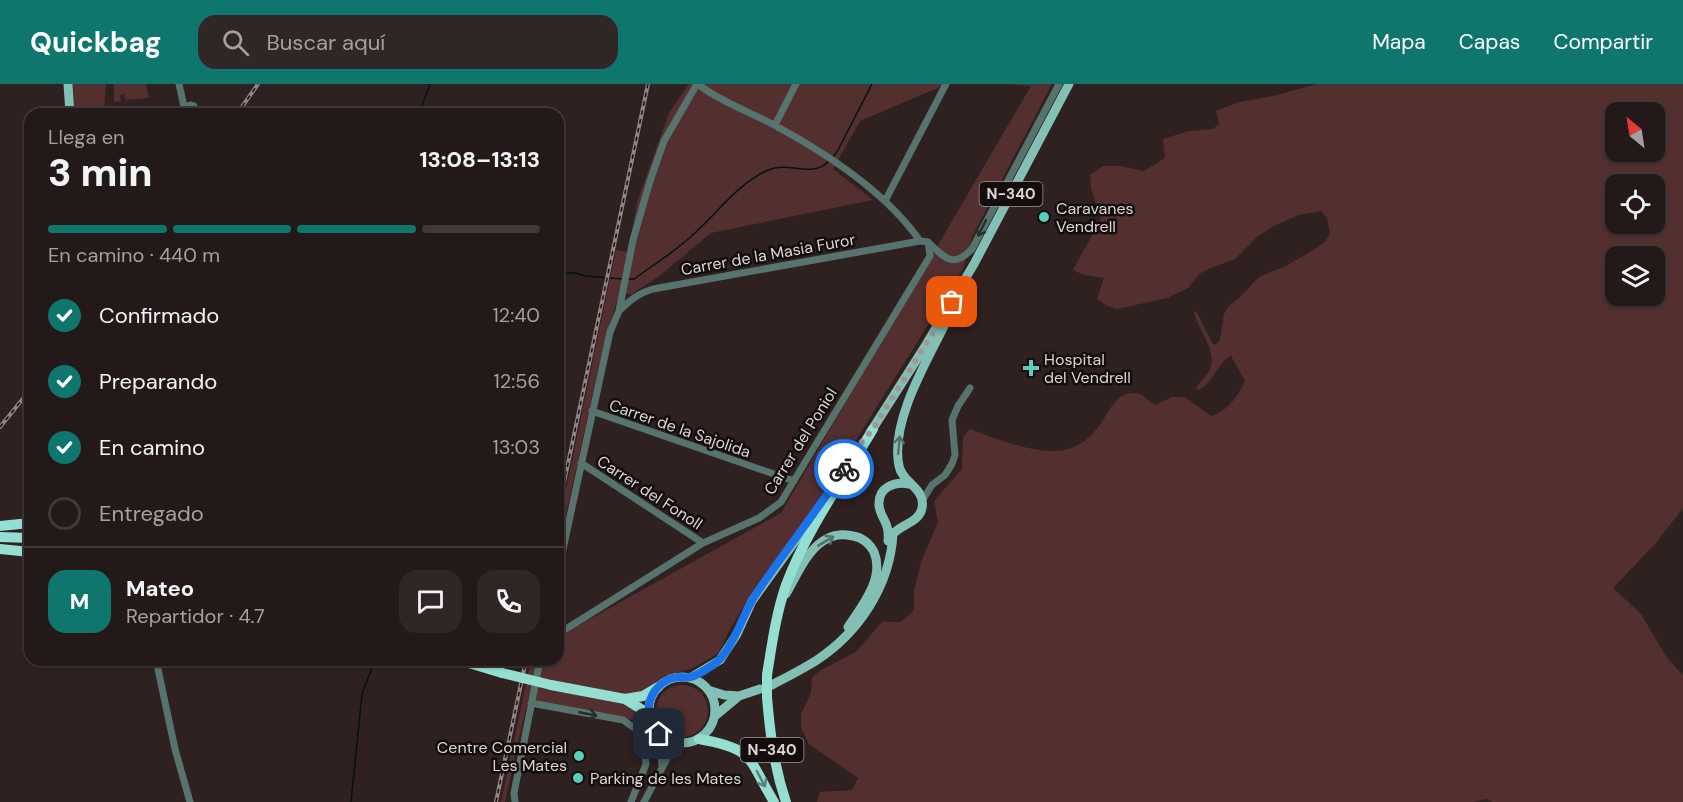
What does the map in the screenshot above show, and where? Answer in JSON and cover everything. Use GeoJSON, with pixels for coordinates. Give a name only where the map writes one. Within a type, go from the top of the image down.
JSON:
{"type":"FeatureCollection","features":[{"type":"Feature","properties":{"kind":"highway","name":"N-340"},"geometry":{"type":"LineString","coordinates":[[786,802],[776,770],[763,693],[769,680],[780,604],[801,551],[873,429]]}},
{"type":"Feature","properties":{"kind":"highway"},"geometry":{"type":"LineString","coordinates":[[0,526],[24,524]]}},
{"type":"Feature","properties":{"kind":"highway"},"geometry":{"type":"LineString","coordinates":[[0,537],[24,538]]}},
{"type":"Feature","properties":{"kind":"highway"},"geometry":{"type":"LineString","coordinates":[[0,549],[24,551]]}},
{"type":"Feature","properties":{"kind":"highway"},"geometry":{"type":"LineString","coordinates":[[477,666],[551,685],[625,699],[643,696],[658,687]]}},
{"type":"Feature","properties":{"kind":"highway"},"geometry":{"type":"LineString","coordinates":[[625,699],[649,714]]}},
{"type":"Feature","properties":{"kind":"highway"},"geometry":{"type":"LineString","coordinates":[[699,739],[738,748],[749,757],[774,802]]}},
{"type":"Feature","properties":{"kind":"main road"},"geometry":{"type":"LineString","coordinates":[[68,84],[70,108]]}},
{"type":"Feature","properties":{"kind":"main road","name":"N-340"},"geometry":{"type":"LineString","coordinates":[[873,429],[974,264],[1069,84]]}},
{"type":"Feature","properties":{"kind":"main road"},"geometry":{"type":"LineString","coordinates":[[886,519],[896,525],[909,524],[919,514],[922,501],[902,476],[898,457],[902,421],[948,318],[952,302]]}},
{"type":"Feature","properties":{"kind":"main road"},"geometry":{"type":"LineString","coordinates":[[690,678],[720,660],[737,634],[752,601],[822,503],[859,445],[873,429]]}},
{"type":"Feature","properties":{"kind":"main road"},"geometry":{"type":"LineString","coordinates":[[830,649],[862,614],[882,571],[889,534],[886,519],[879,506],[882,492],[894,483],[912,486]]}},
{"type":"Feature","properties":{"kind":"main road"},"geometry":{"type":"LineString","coordinates":[[769,680],[816,661],[848,636],[874,598],[885,572],[893,534],[902,525]]}},
{"type":"Feature","properties":{"kind":"main road"},"geometry":{"type":"LineString","coordinates":[[780,604],[807,559],[821,542],[840,534],[859,537],[871,546],[878,561],[872,589],[840,638]]}},
{"type":"Feature","properties":{"kind":"main road"},"geometry":{"type":"LineString","coordinates":[[715,716],[714,702],[708,690],[698,681],[690,678],[670,679],[658,687],[650,700],[649,714],[652,725],[659,734],[678,743],[687,743],[699,739],[709,729],[715,716],[739,696]]}},
{"type":"Feature","properties":{"kind":"main road"},"geometry":{"type":"LineString","coordinates":[[708,690],[724,695],[739,696],[763,693]]}},
{"type":"Feature","properties":{"kind":"street"},"geometry":{"type":"LineString","coordinates":[[179,84],[186,108]]}},
{"type":"Feature","properties":{"kind":"street"},"geometry":{"type":"LineString","coordinates":[[564,544],[610,332],[620,311],[633,240],[664,141],[697,84],[775,125],[827,156],[885,201],[909,225],[920,241]]}},
{"type":"Feature","properties":{"kind":"street"},"geometry":{"type":"LineString","coordinates":[[775,125],[796,84]]}},
{"type":"Feature","properties":{"kind":"street"},"geometry":{"type":"LineString","coordinates":[[885,201],[946,84]]}},
{"type":"Feature","properties":{"kind":"street"},"geometry":{"type":"LineString","coordinates":[[928,243],[944,257],[952,260],[965,256],[972,249],[1059,84]]}},
{"type":"Feature","properties":{"kind":"street","name":"Carrer de la Masia Furor"},"geometry":{"type":"LineString","coordinates":[[620,311],[637,296],[653,289],[920,241],[928,243]]}},
{"type":"Feature","properties":{"kind":"street","name":"Carrer del Poniol"},"geometry":{"type":"LineString","coordinates":[[564,628],[703,543],[759,518],[781,502],[930,256],[928,243]]}},
{"type":"Feature","properties":{"kind":"street"},"geometry":{"type":"LineString","coordinates":[[922,501],[932,485],[945,475],[956,454],[952,420],[970,388]]}},
{"type":"Feature","properties":{"kind":"street","name":"Carrer de la Sajolida"},"geometry":{"type":"LineString","coordinates":[[592,411],[794,481]]}},
{"type":"Feature","properties":{"kind":"street","name":"Carrer del Fonoll"},"geometry":{"type":"LineString","coordinates":[[581,463],[703,543]]}},
{"type":"Feature","properties":{"kind":"street"},"geometry":{"type":"LineString","coordinates":[[912,486],[932,485]]}},
{"type":"Feature","properties":{"kind":"street"},"geometry":{"type":"LineString","coordinates":[[157,666],[190,802]]}},
{"type":"Feature","properties":{"kind":"street"},"geometry":{"type":"LineString","coordinates":[[515,802],[514,793],[539,666]]}},
{"type":"Feature","properties":{"kind":"street"},"geometry":{"type":"LineString","coordinates":[[531,703],[623,720],[637,730],[645,744],[646,764],[631,802]]}},
{"type":"Feature","properties":{"kind":"street"},"geometry":{"type":"LineString","coordinates":[[659,734],[662,768]]}},
{"type":"Feature","properties":{"kind":"street"},"geometry":{"type":"LineString","coordinates":[[644,802],[669,755],[678,743]]}},
{"type":"Feature","properties":{"kind":"shaded area"},"geometry":{"type":"Polygon","coordinates":[[[73,84],[106,84],[104,108],[75,108],[73,84]]]}},
{"type":"Feature","properties":{"kind":"shaded area"},"geometry":{"type":"Polygon","coordinates":[[[114,84],[146,84],[149,98],[126,100],[124,94],[120,95],[121,101],[114,102],[114,84]]]}},
{"type":"Feature","properties":{"kind":"shaded area"},"geometry":{"type":"Polygon","coordinates":[[[689,84],[947,84],[860,121],[833,169],[873,200],[711,233],[658,277],[630,295],[620,292],[606,334],[564,523],[564,499],[616,250],[628,252],[638,199],[669,113],[689,84]]]}},
{"type":"Feature","properties":{"kind":"shaded area"},"geometry":{"type":"Polygon","coordinates":[[[1007,84],[1052,84],[972,237],[963,269],[809,515],[756,586],[729,631],[719,653],[693,668],[662,677],[653,685],[642,702],[648,731],[656,745],[648,739],[642,722],[528,699],[505,802],[501,802],[530,666],[564,666],[564,636],[574,628],[781,513],[1031,86],[1007,84]]]}},
{"type":"Feature","properties":{"kind":"shaded area"},"geometry":{"type":"Polygon","coordinates":[[[1317,84],[1683,84],[1683,508],[1655,544],[1613,588],[1641,614],[1667,658],[1683,675],[1683,802],[1493,802],[1486,799],[1473,802],[817,802],[820,792],[852,790],[858,778],[809,744],[801,727],[801,714],[811,693],[812,678],[821,670],[856,652],[882,622],[901,622],[914,610],[914,591],[921,562],[938,522],[934,501],[962,469],[963,437],[970,429],[1029,448],[1064,450],[1089,437],[1117,400],[1129,393],[1137,393],[1156,405],[1172,397],[1185,397],[1211,416],[1227,407],[1239,392],[1245,381],[1231,356],[1222,363],[1204,386],[1199,390],[1196,388],[1209,372],[1212,362],[1209,347],[1194,311],[1213,344],[1216,345],[1220,340],[1224,314],[1228,307],[1259,277],[1284,267],[1326,241],[1330,233],[1327,218],[1321,211],[1298,215],[1274,226],[1258,236],[1235,259],[1199,274],[1188,288],[1167,298],[1117,309],[1097,299],[1104,278],[1084,275],[1073,270],[1101,219],[1091,188],[1090,175],[1103,166],[1120,166],[1144,171],[1165,158],[1163,139],[1189,131],[1213,129],[1219,124],[1216,111],[1239,102],[1317,84]]]}},
{"type":"Feature","properties":{"kind":"shaded area"},"geometry":{"type":"Polygon","coordinates":[[[682,685],[692,687],[700,693],[706,701],[708,711],[706,721],[700,729],[692,735],[682,737],[672,735],[664,729],[658,721],[656,711],[658,701],[664,693],[672,687],[682,685]]]}},
{"type":"Feature","properties":{"kind":"waterway"},"geometry":{"type":"LineString","coordinates":[[421,108],[430,84]]}},
{"type":"Feature","properties":{"kind":"waterway"},"geometry":{"type":"LineString","coordinates":[[833,157],[872,84]]}},
{"type":"Feature","properties":{"kind":"waterway"},"geometry":{"type":"LineString","coordinates":[[628,279],[634,279],[681,245],[756,176],[768,170],[784,167],[815,169],[829,161]]}},
{"type":"Feature","properties":{"kind":"waterway"},"geometry":{"type":"LineString","coordinates":[[564,273],[623,279]]}},
{"type":"Feature","properties":{"kind":"waterway"},"geometry":{"type":"LineString","coordinates":[[351,802],[362,694],[373,666]]}},
{"type":"Feature","properties":{"kind":"railway"},"geometry":{"type":"LineString","coordinates":[[241,108],[258,84]]}},
{"type":"Feature","properties":{"kind":"railway"},"geometry":{"type":"LineString","coordinates":[[564,483],[648,84]]}},
{"type":"Feature","properties":{"kind":"railway"},"geometry":{"type":"LineString","coordinates":[[0,427],[24,397]]}},
{"type":"Feature","properties":{"kind":"railway"},"geometry":{"type":"LineString","coordinates":[[496,802],[525,666]]}},
{"type":"Feature","properties":{"kind":"way so far"},"geometry":{"type":"LineString","coordinates":[[844,469],[859,445],[873,429],[952,302]]}},
{"type":"Feature","properties":{"kind":"place","name":"Caravanes Vendrell"},"geometry":{"type":"Point","coordinates":[1044,217]}},
{"type":"Feature","properties":{"kind":"place","name":"Hospital del Vendrell"},"geometry":{"type":"Point","coordinates":[1031,368]}},
{"type":"Feature","properties":{"kind":"place","name":"Centre Comercial Les Mates"},"geometry":{"type":"Point","coordinates":[579,756]}},
{"type":"Feature","properties":{"kind":"place","name":"Parking de les Mates"},"geometry":{"type":"Point","coordinates":[578,778]}},
{"type":"Feature","properties":{"kind":"route"},"geometry":{"type":"LineString","coordinates":[[659,734],[649,718],[649,704],[654,691],[665,681],[680,677],[690,678],[720,660],[737,634],[752,601],[844,469]]}}]}
